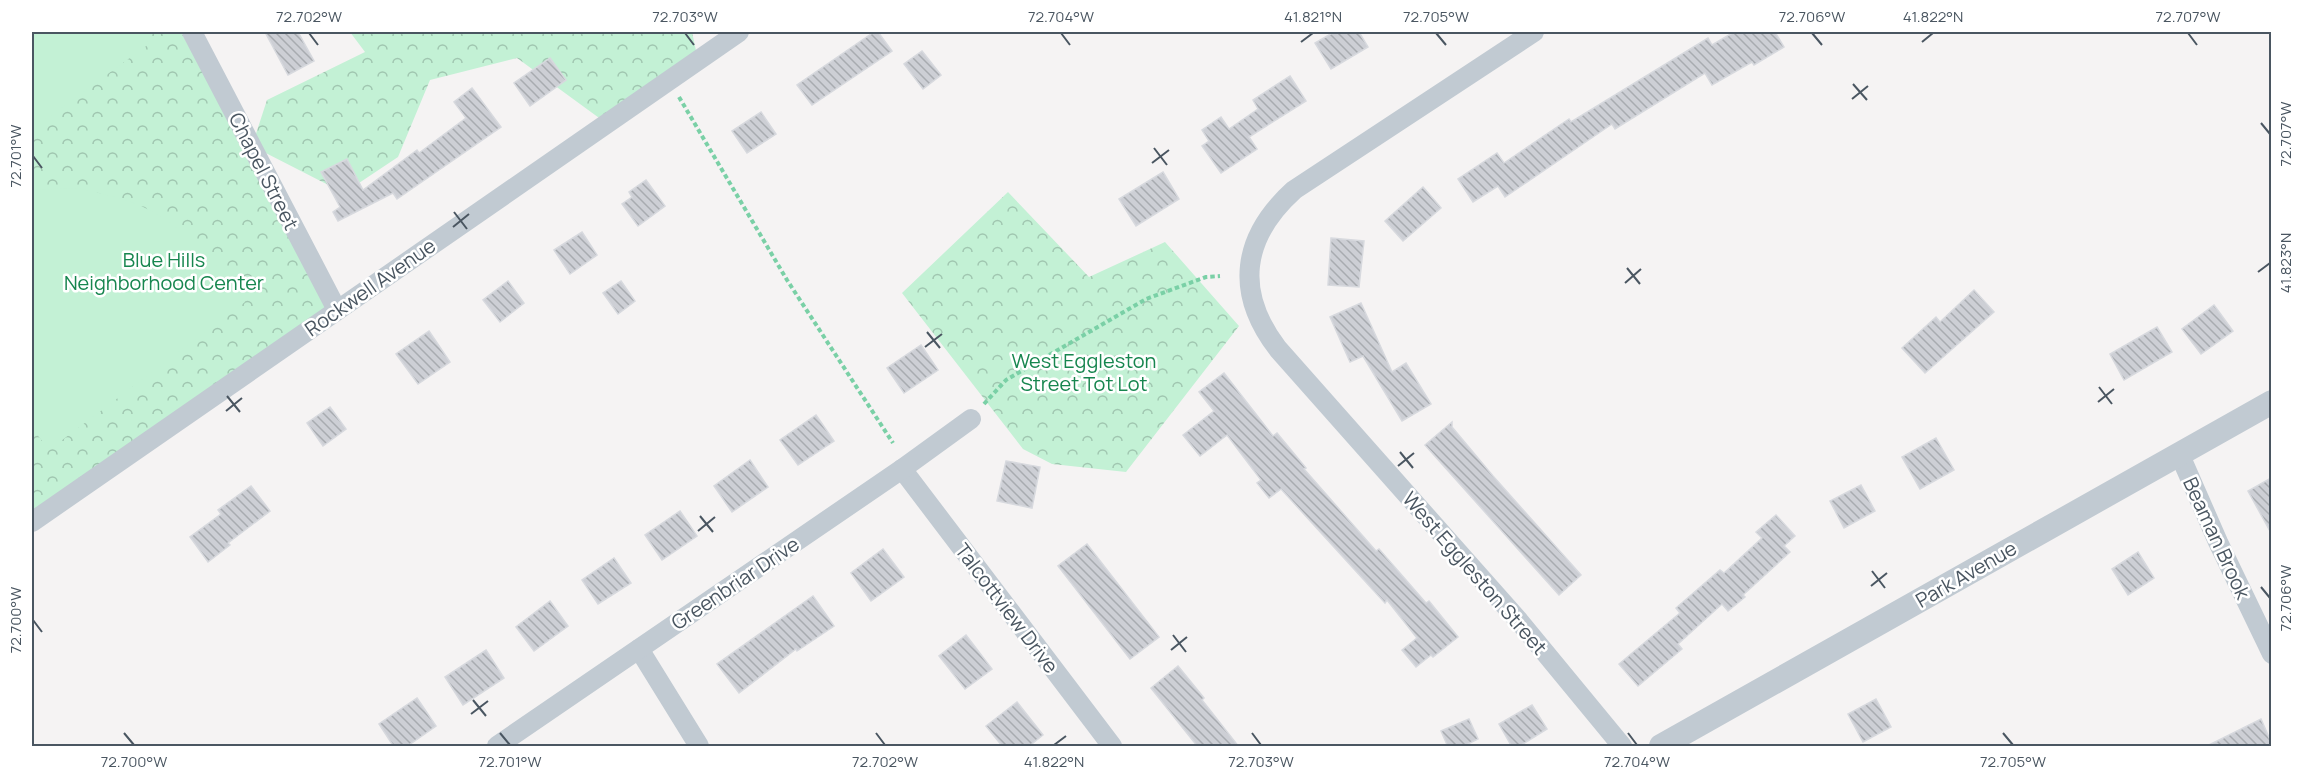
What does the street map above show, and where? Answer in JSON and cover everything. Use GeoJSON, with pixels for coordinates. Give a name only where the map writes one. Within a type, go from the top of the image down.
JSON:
{"type":"FeatureCollection","features":[{"type":"Feature","properties":{"kind":"street","name":"Chapel Street"},"geometry":{"type":"LineString","coordinates":[[192,32],[337,309]]}},
{"type":"Feature","properties":{"kind":"street","name":"Rockwell Avenue"},"geometry":{"type":"LineString","coordinates":[[32,522],[739,32]]}},
{"type":"Feature","properties":{"kind":"street","name":"West Eggleston Street"},"geometry":{"type":"LineString","coordinates":[[1534,32],[1294,190],[1267,219],[1257,236],[1249,267],[1249,282],[1262,327],[1278,349],[1519,621],[1622,747]]}},
{"type":"Feature","properties":{"kind":"street","name":"Park Avenue"},"geometry":{"type":"LineString","coordinates":[[1662,747],[2271,402]]}},
{"type":"Feature","properties":{"kind":"street","name":"Greenbriar Drive"},"geometry":{"type":"LineString","coordinates":[[497,747],[902,469],[971,419]]}},
{"type":"Feature","properties":{"kind":"street","name":"Beaman Brook"},"geometry":{"type":"LineString","coordinates":[[2179,453],[2271,654]]}},
{"type":"Feature","properties":{"kind":"street","name":"Talcottview Drive"},"geometry":{"type":"LineString","coordinates":[[902,469],[1112,747]]}},
{"type":"Feature","properties":{"kind":"street"},"geometry":{"type":"LineString","coordinates":[[639,649],[699,747]]}},
{"type":"Feature","properties":{"kind":"path"},"geometry":{"type":"LineString","coordinates":[[669,80],[787,280],[893,443]]}},
{"type":"Feature","properties":{"kind":"path"},"geometry":{"type":"LineString","coordinates":[[971,419],[1006,380],[1126,310],[1175,287],[1206,277],[1220,276]]}},
{"type":"Feature","properties":{"kind":"green space","name":"Blue Hills Neighborhood Center"},"geometry":{"type":"Polygon","coordinates":[[[32,32],[181,32],[337,310],[32,522],[32,32]]]}},
{"type":"Feature","properties":{"kind":"green space"},"geometry":{"type":"Polygon","coordinates":[[[32,32],[142,32],[149,44],[32,129],[32,32]]]}},
{"type":"Feature","properties":{"kind":"green space"},"geometry":{"type":"Polygon","coordinates":[[[350,32],[692,32],[698,60],[606,123],[517,58],[430,80],[398,157],[344,193],[252,146],[267,100],[365,52],[350,32]]]}},
{"type":"Feature","properties":{"kind":"green space"},"geometry":{"type":"Polygon","coordinates":[[[77,188],[131,202],[165,219],[209,257],[245,302],[49,450],[32,428],[32,190],[77,188]]]}},
{"type":"Feature","properties":{"kind":"green space","name":"West Eggleston Street Tot Lot"},"geometry":{"type":"Polygon","coordinates":[[[1008,192],[1089,277],[1165,242],[1239,326],[1126,472],[1052,464],[1023,449],[902,293],[1008,192]]]}},
{"type":"Feature","properties":{"kind":"building"},"geometry":{"type":"Polygon","coordinates":[[[265,32],[298,32],[314,61],[288,75],[265,32]]]}},
{"type":"Feature","properties":{"kind":"building"},"geometry":{"type":"Polygon","coordinates":[[[874,32],[878,32],[892,51],[812,105],[797,85],[874,32]]]}},
{"type":"Feature","properties":{"kind":"building"},"geometry":{"type":"Polygon","coordinates":[[[1334,32],[1359,32],[1368,47],[1331,69],[1315,43],[1334,32]]]}},
{"type":"Feature","properties":{"kind":"building"},"geometry":{"type":"Polygon","coordinates":[[[1734,32],[1775,32],[1784,47],[1754,65],[1752,62],[1712,85],[1705,73],[1615,129],[1612,124],[1505,197],[1498,186],[1473,202],[1458,179],[1497,153],[1504,163],[1569,119],[1571,122],[1708,38],[1712,45],[1734,32]]]}},
{"type":"Feature","properties":{"kind":"building"},"geometry":{"type":"Polygon","coordinates":[[[922,51],[941,75],[923,89],[904,64],[922,51]]]}},
{"type":"Feature","properties":{"kind":"building"},"geometry":{"type":"Polygon","coordinates":[[[550,58],[566,80],[530,106],[514,83],[550,58]]]}},
{"type":"Feature","properties":{"kind":"building"},"geometry":{"type":"Polygon","coordinates":[[[1290,76],[1306,101],[1249,137],[1257,149],[1221,173],[1202,146],[1209,141],[1202,130],[1221,117],[1229,129],[1258,109],[1253,100],[1290,76]]]}},
{"type":"Feature","properties":{"kind":"building"},"geometry":{"type":"Polygon","coordinates":[[[472,88],[501,127],[397,199],[393,193],[338,221],[333,212],[340,207],[321,172],[347,159],[363,190],[417,150],[419,153],[466,118],[454,102],[472,88]]]}},
{"type":"Feature","properties":{"kind":"building"},"geometry":{"type":"Polygon","coordinates":[[[761,112],[776,134],[747,153],[732,131],[761,112]]]}},
{"type":"Feature","properties":{"kind":"building"},"geometry":{"type":"Polygon","coordinates":[[[1163,172],[1179,199],[1136,226],[1119,199],[1163,172]]]}},
{"type":"Feature","properties":{"kind":"building"},"geometry":{"type":"Polygon","coordinates":[[[646,180],[665,206],[638,226],[622,204],[632,197],[629,192],[646,180]]]}},
{"type":"Feature","properties":{"kind":"building"},"geometry":{"type":"Polygon","coordinates":[[[1423,187],[1441,208],[1403,241],[1385,221],[1423,187]]]}},
{"type":"Feature","properties":{"kind":"building"},"geometry":{"type":"Polygon","coordinates":[[[582,232],[597,255],[570,274],[554,250],[582,232]]]}},
{"type":"Feature","properties":{"kind":"building"},"geometry":{"type":"Polygon","coordinates":[[[1331,238],[1364,241],[1359,287],[1328,285],[1331,238]]]}},
{"type":"Feature","properties":{"kind":"building"},"geometry":{"type":"Polygon","coordinates":[[[508,281],[524,303],[500,322],[483,300],[508,281]]]}},
{"type":"Feature","properties":{"kind":"building"},"geometry":{"type":"Polygon","coordinates":[[[621,281],[635,301],[618,314],[603,293],[621,281]]]}},
{"type":"Feature","properties":{"kind":"building"},"geometry":{"type":"Polygon","coordinates":[[[1974,290],[1994,312],[1925,373],[1902,348],[1936,317],[1940,322],[1974,290]]]}},
{"type":"Feature","properties":{"kind":"building"},"geometry":{"type":"Polygon","coordinates":[[[1361,303],[1392,372],[1406,363],[1431,404],[1402,421],[1363,356],[1350,362],[1330,317],[1361,303]]]}},
{"type":"Feature","properties":{"kind":"building"},"geometry":{"type":"Polygon","coordinates":[[[2214,305],[2233,331],[2201,354],[2182,329],[2214,305]]]}},
{"type":"Feature","properties":{"kind":"building"},"geometry":{"type":"Polygon","coordinates":[[[2157,327],[2172,352],[2124,380],[2110,354],[2157,327]]]}},
{"type":"Feature","properties":{"kind":"building"},"geometry":{"type":"Polygon","coordinates":[[[429,331],[450,362],[418,384],[396,354],[429,331]]]}},
{"type":"Feature","properties":{"kind":"building"},"geometry":{"type":"Polygon","coordinates":[[[921,345],[938,370],[904,393],[887,368],[921,345]]]}},
{"type":"Feature","properties":{"kind":"building"},"geometry":{"type":"Polygon","coordinates":[[[1224,373],[1273,436],[1277,433],[1306,468],[1304,469],[1376,551],[1379,549],[1426,603],[1429,601],[1458,637],[1416,667],[1402,650],[1417,638],[1387,600],[1385,603],[1281,489],[1269,498],[1257,483],[1261,480],[1227,435],[1200,456],[1183,435],[1214,411],[1199,392],[1224,373]]]}},
{"type":"Feature","properties":{"kind":"building"},"geometry":{"type":"Polygon","coordinates":[[[330,407],[346,429],[323,446],[307,423],[330,407]]]}},
{"type":"Feature","properties":{"kind":"building"},"geometry":{"type":"Polygon","coordinates":[[[816,415],[834,441],[798,465],[780,440],[816,415]]]}},
{"type":"Feature","properties":{"kind":"building"},"geometry":{"type":"Polygon","coordinates":[[[1452,422],[1452,427],[1493,476],[1581,575],[1559,595],[1425,445],[1452,422]]]}},
{"type":"Feature","properties":{"kind":"building"},"geometry":{"type":"Polygon","coordinates":[[[1936,438],[1954,470],[1920,489],[1902,457],[1936,438]]]}},
{"type":"Feature","properties":{"kind":"building"},"geometry":{"type":"Polygon","coordinates":[[[750,460],[768,487],[732,512],[714,486],[750,460]]]}},
{"type":"Feature","properties":{"kind":"building"},"geometry":{"type":"Polygon","coordinates":[[[1006,461],[1040,467],[1032,508],[997,501],[1006,461]]]}},
{"type":"Feature","properties":{"kind":"building"},"geometry":{"type":"Polygon","coordinates":[[[2271,478],[2271,533],[2248,491],[2271,478]]]}},
{"type":"Feature","properties":{"kind":"building"},"geometry":{"type":"Polygon","coordinates":[[[1861,485],[1875,511],[1844,528],[1830,501],[1861,485]]]}},
{"type":"Feature","properties":{"kind":"building"},"geometry":{"type":"Polygon","coordinates":[[[251,486],[270,511],[228,543],[230,545],[208,562],[190,537],[221,514],[218,510],[251,486]]]}},
{"type":"Feature","properties":{"kind":"building"},"geometry":{"type":"Polygon","coordinates":[[[680,511],[697,536],[662,560],[645,535],[680,511]]]}},
{"type":"Feature","properties":{"kind":"building"},"geometry":{"type":"Polygon","coordinates":[[[1776,515],[1795,536],[1784,546],[1790,552],[1728,611],[1722,604],[1678,644],[1682,649],[1638,686],[1619,664],[1680,613],[1676,608],[1720,570],[1724,573],[1762,538],[1756,532],[1776,515]]]}},
{"type":"Feature","properties":{"kind":"building"},"geometry":{"type":"Polygon","coordinates":[[[1087,544],[1159,637],[1130,659],[1058,566],[1087,544]]]}},
{"type":"Feature","properties":{"kind":"building"},"geometry":{"type":"Polygon","coordinates":[[[883,549],[904,577],[871,601],[851,573],[883,549]]]}},
{"type":"Feature","properties":{"kind":"building"},"geometry":{"type":"Polygon","coordinates":[[[2138,552],[2154,578],[2128,595],[2112,569],[2138,552]]]}},
{"type":"Feature","properties":{"kind":"building"},"geometry":{"type":"Polygon","coordinates":[[[614,558],[631,583],[598,604],[582,580],[614,558]]]}},
{"type":"Feature","properties":{"kind":"building"},"geometry":{"type":"Polygon","coordinates":[[[813,596],[834,626],[797,651],[796,649],[739,693],[717,664],[813,596]]]}},
{"type":"Feature","properties":{"kind":"building"},"geometry":{"type":"Polygon","coordinates":[[[550,601],[568,626],[534,651],[516,627],[550,601]]]}},
{"type":"Feature","properties":{"kind":"building"},"geometry":{"type":"Polygon","coordinates":[[[966,635],[992,669],[965,689],[939,656],[966,635]]]}},
{"type":"Feature","properties":{"kind":"building"},"geometry":{"type":"Polygon","coordinates":[[[486,650],[504,678],[463,705],[445,677],[486,650]]]}},
{"type":"Feature","properties":{"kind":"building"},"geometry":{"type":"Polygon","coordinates":[[[1178,666],[1239,747],[1198,747],[1151,688],[1178,666]]]}},
{"type":"Feature","properties":{"kind":"building"},"geometry":{"type":"Polygon","coordinates":[[[417,698],[436,726],[406,747],[394,747],[379,724],[417,698]]]}},
{"type":"Feature","properties":{"kind":"building"},"geometry":{"type":"Polygon","coordinates":[[[1876,699],[1891,727],[1863,742],[1848,714],[1876,699]]]}},
{"type":"Feature","properties":{"kind":"building"},"geometry":{"type":"Polygon","coordinates":[[[1017,702],[1043,735],[1028,747],[1003,747],[986,726],[1017,702]]]}},
{"type":"Feature","properties":{"kind":"building"},"geometry":{"type":"Polygon","coordinates":[[[1532,705],[1547,729],[1518,747],[1512,747],[1499,724],[1532,705]]]}},
{"type":"Feature","properties":{"kind":"building"},"geometry":{"type":"Polygon","coordinates":[[[1469,719],[1478,739],[1462,747],[1448,747],[1441,731],[1469,719]]]}},
{"type":"Feature","properties":{"kind":"building"},"geometry":{"type":"Polygon","coordinates":[[[2261,719],[2271,747],[2205,747],[2261,719]]]}}]}
